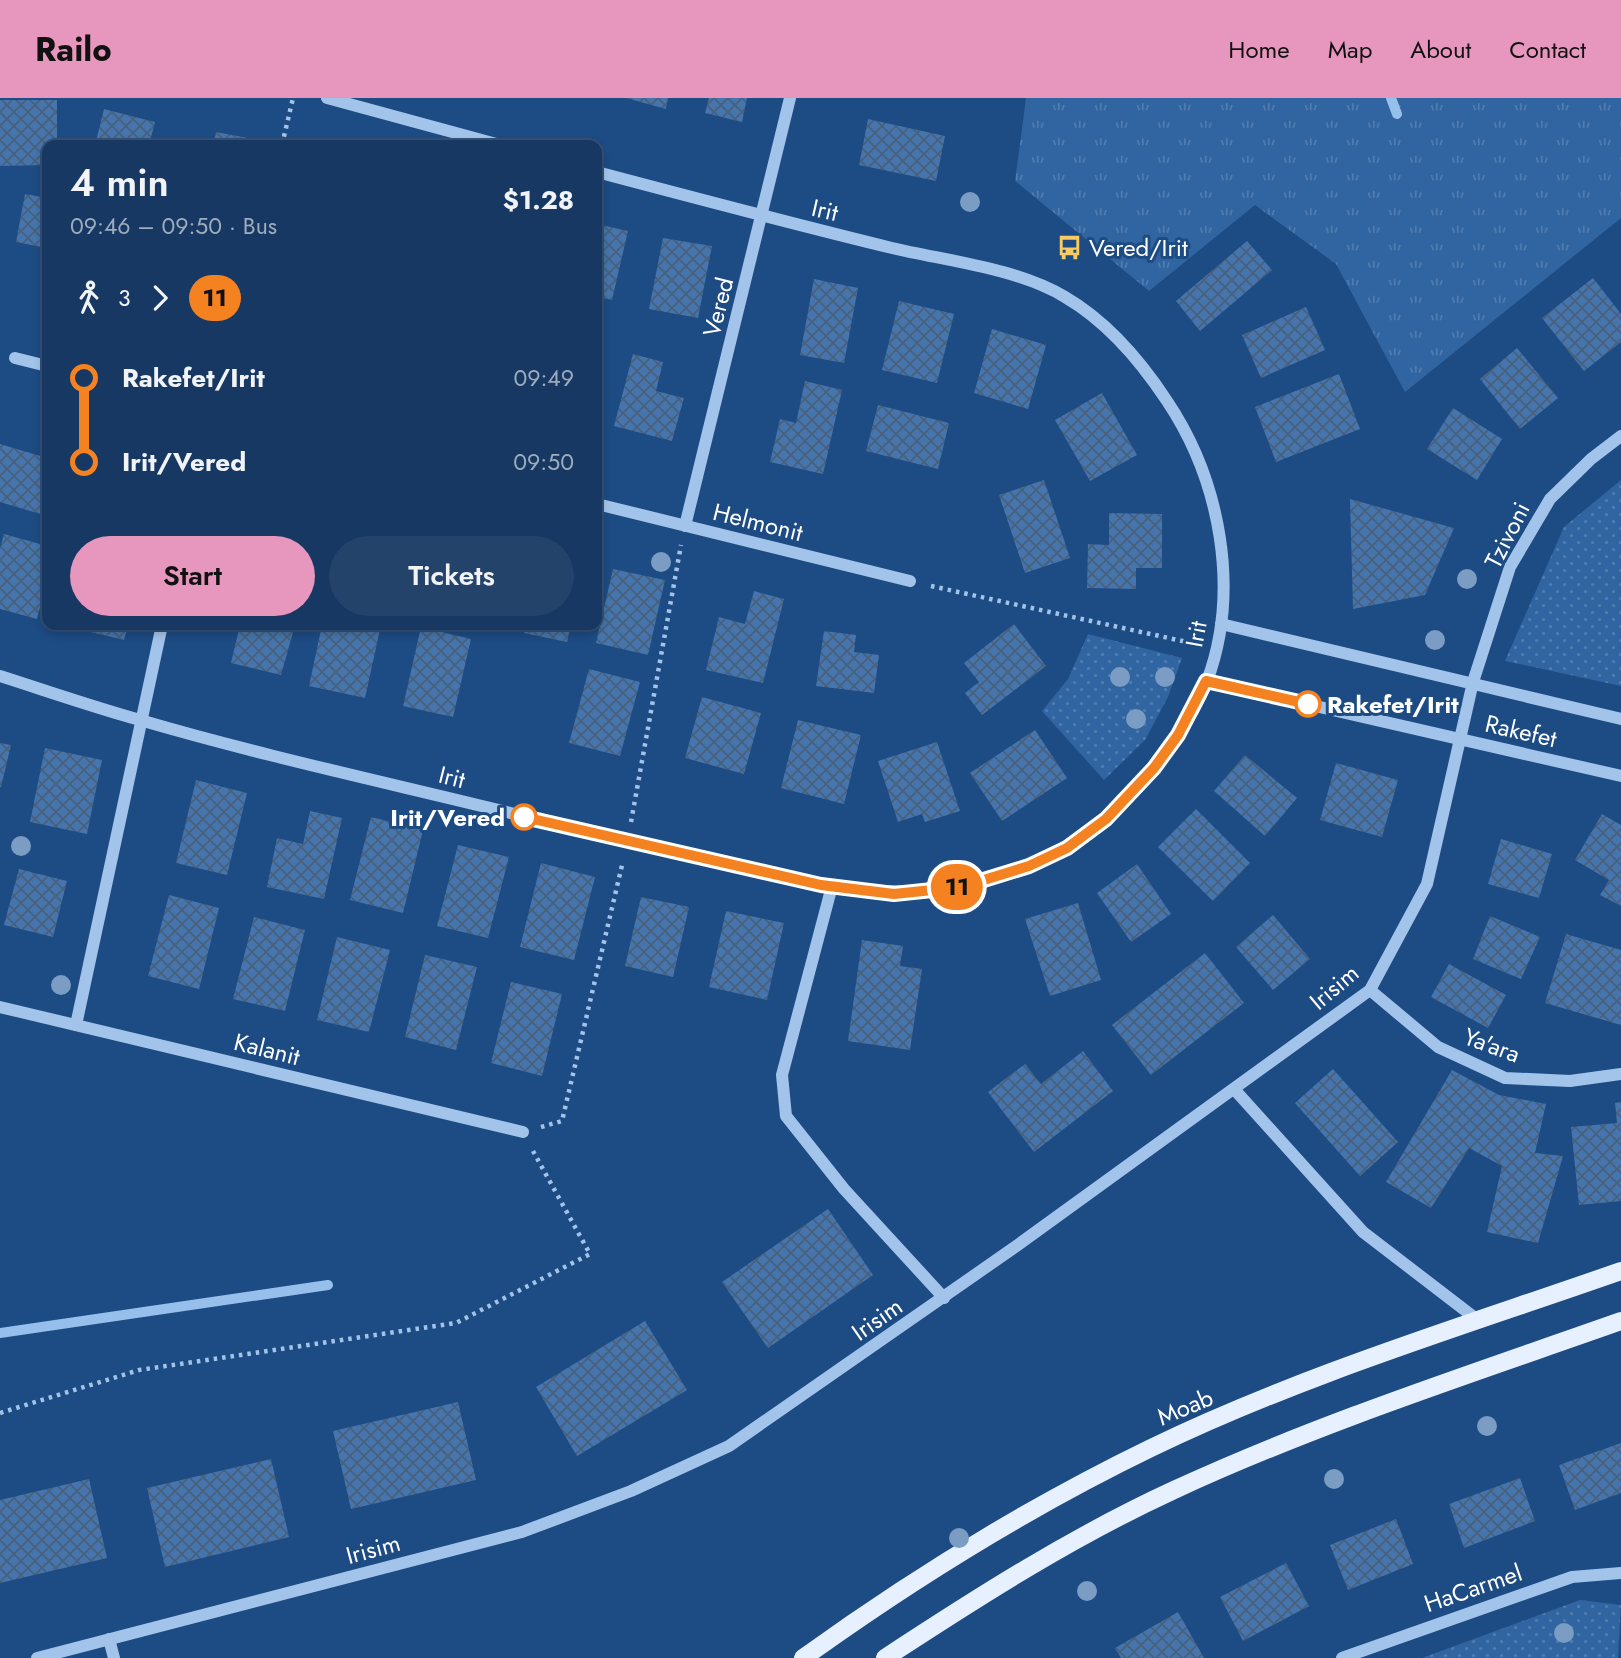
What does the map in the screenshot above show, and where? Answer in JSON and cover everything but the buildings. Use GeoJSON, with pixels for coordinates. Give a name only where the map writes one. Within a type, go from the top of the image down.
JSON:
{"type":"FeatureCollection","features":[{"type":"Feature","properties":{"kind":"main road","name":"Moab"},"geometry":{"type":"LineString","coordinates":[[803,1658],[999,1530],[1153,1447],[1339,1370],[1621,1271]]}},
{"type":"Feature","properties":{"kind":"main road"},"geometry":{"type":"LineString","coordinates":[[885,1658],[1023,1570],[1173,1490],[1356,1414],[1621,1321]]}},
{"type":"Feature","properties":{"kind":"street"},"geometry":{"type":"LineString","coordinates":[[327,98],[482,140]]}},
{"type":"Feature","properties":{"kind":"street","name":"Vered"},"geometry":{"type":"LineString","coordinates":[[685,526],[789,98]]}},
{"type":"Feature","properties":{"kind":"street","name":"Irit"},"geometry":{"type":"LineString","coordinates":[[0,676],[141,721],[627,842],[832,886],[894,894],[961,887],[1029,866],[1067,848],[1106,819],[1154,768],[1178,735],[1206,681],[1221,624],[1219,537],[1203,467],[1193,441],[1147,370],[1117,337],[1062,295],[1010,274],[762,216],[602,173]]}},
{"type":"Feature","properties":{"kind":"street"},"geometry":{"type":"LineString","coordinates":[[15,358],[42,365]]}},
{"type":"Feature","properties":{"kind":"street","name":"Tzivoni"},"geometry":{"type":"LineString","coordinates":[[1473,682],[1510,567],[1549,499],[1591,458],[1621,436]]}},
{"type":"Feature","properties":{"kind":"street","name":"Helmonit"},"geometry":{"type":"LineString","coordinates":[[602,505],[910,581]]}},
{"type":"Feature","properties":{"kind":"street","name":"Rakefet"},"geometry":{"type":"LineString","coordinates":[[1221,624],[1621,719]]}},
{"type":"Feature","properties":{"kind":"street"},"geometry":{"type":"LineString","coordinates":[[76,1025],[161,630]]}},
{"type":"Feature","properties":{"kind":"street","name":"Rakefet"},"geometry":{"type":"LineString","coordinates":[[1206,681],[1621,776]]}},
{"type":"Feature","properties":{"kind":"street","name":"Irisim"},"geometry":{"type":"LineString","coordinates":[[37,1658],[522,1532],[631,1491],[729,1446],[944,1298],[1370,990],[1427,884],[1473,682]]}},
{"type":"Feature","properties":{"kind":"street"},"geometry":{"type":"LineString","coordinates":[[832,886],[782,1076],[786,1116],[844,1189],[944,1298]]}},
{"type":"Feature","properties":{"kind":"street","name":"Ya'ara"},"geometry":{"type":"LineString","coordinates":[[1370,990],[1438,1047],[1506,1078],[1570,1081],[1621,1074]]}},
{"type":"Feature","properties":{"kind":"street","name":"Kalanit"},"geometry":{"type":"LineString","coordinates":[[0,1007],[523,1132]]}},
{"type":"Feature","properties":{"kind":"street"},"geometry":{"type":"LineString","coordinates":[[1234,1089],[1363,1232],[1479,1321]]}},
{"type":"Feature","properties":{"kind":"street","name":"HaCarmel"},"geometry":{"type":"LineString","coordinates":[[1342,1658],[1572,1577],[1619,1570]]}},
{"type":"Feature","properties":{"kind":"street"},"geometry":{"type":"LineString","coordinates":[[109,1639],[114,1658]]}},
{"type":"Feature","properties":{"kind":"path"},"geometry":{"type":"LineString","coordinates":[[283,140],[293,98]]}},
{"type":"Feature","properties":{"kind":"path"},"geometry":{"type":"LineString","coordinates":[[910,581],[1216,648]]}},
{"type":"Feature","properties":{"kind":"path"},"geometry":{"type":"LineString","coordinates":[[0,1413],[139,1370],[456,1323],[590,1254],[523,1132]]}},
{"type":"Feature","properties":{"kind":"green space"},"geometry":{"type":"Polygon","coordinates":[[[1026,98],[1621,98],[1621,218],[1405,392],[1336,264],[1255,205],[1149,291],[1015,181],[1026,98]]]}},
{"type":"Feature","properties":{"kind":"green space"},"geometry":{"type":"Polygon","coordinates":[[[1621,480],[1621,686],[1505,661],[1564,527],[1621,480]]]}},
{"type":"Feature","properties":{"kind":"green space"},"geometry":{"type":"Polygon","coordinates":[[[1088,634],[1182,658],[1168,697],[1145,740],[1104,780],[1042,711],[1068,679],[1088,634]]]}},
{"type":"Feature","properties":{"kind":"green space"},"geometry":{"type":"Polygon","coordinates":[[[1580,1600],[1621,1605],[1618,1658],[1422,1658],[1580,1600]]]}},
{"type":"Feature","properties":{"kind":"waterway"},"geometry":{"type":"LineString","coordinates":[[1391,98],[1397,114]]}},
{"type":"Feature","properties":{"kind":"waterway"},"geometry":{"type":"LineString","coordinates":[[0,1333],[328,1285]]}},
{"type":"Feature","properties":{"kind":"bus line","name":"11"},"geometry":{"type":"LineString","coordinates":[[524,817],[821,885],[894,894],[961,887],[1029,866],[1067,848],[1106,819],[1154,768],[1178,735],[1206,681],[1308,704]]}},
{"type":"Feature","properties":{"kind":"place","name":"Vered/Irit"},"geometry":{"type":"Point","coordinates":[1069,247]}},
{"type":"Feature","properties":{"kind":"place","name":"Rakefet/Irit"},"geometry":{"type":"Point","coordinates":[1308,704]}},
{"type":"Feature","properties":{"kind":"place","name":"Irit/Vered"},"geometry":{"type":"Point","coordinates":[524,817]}}]}
